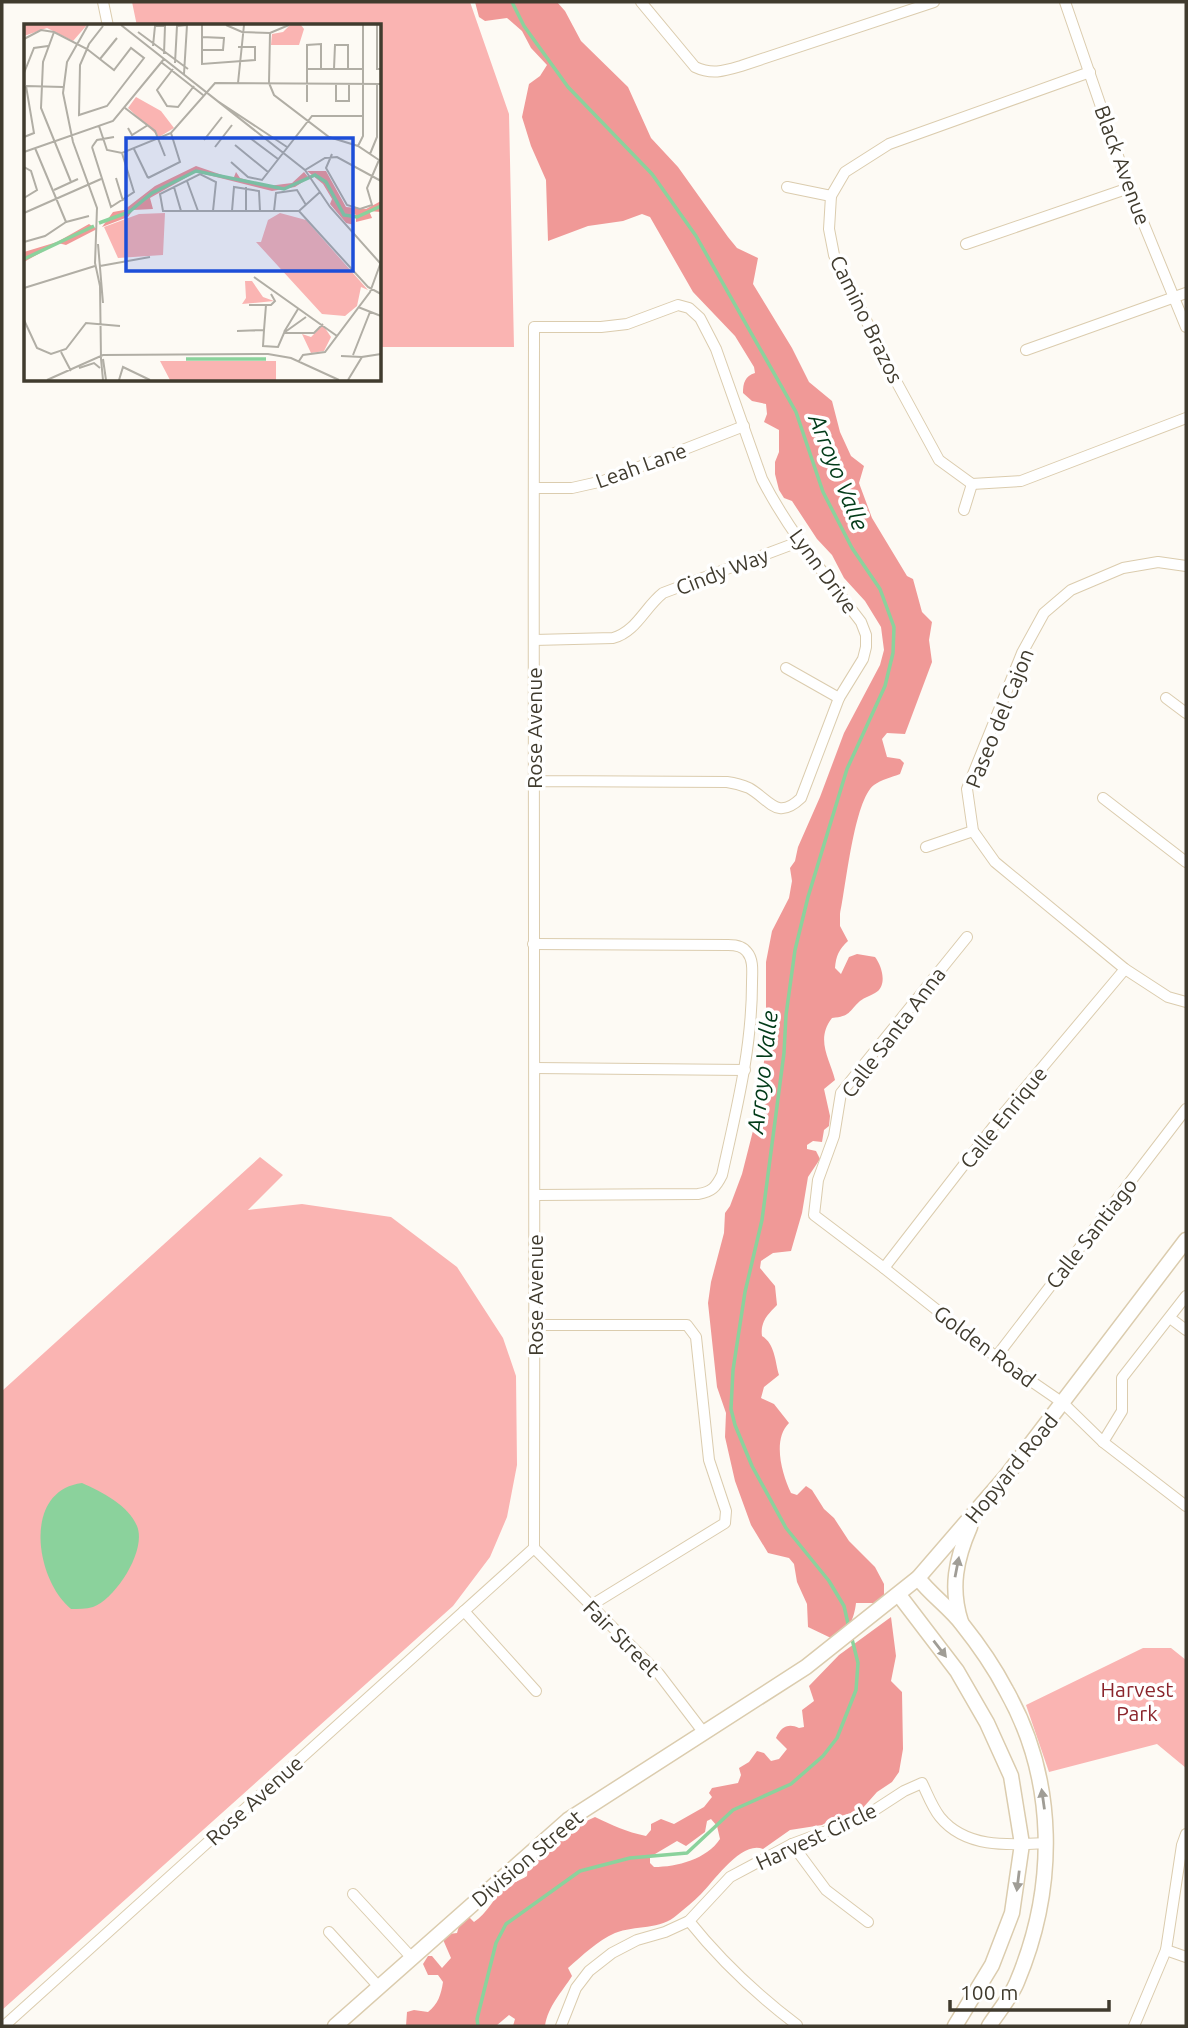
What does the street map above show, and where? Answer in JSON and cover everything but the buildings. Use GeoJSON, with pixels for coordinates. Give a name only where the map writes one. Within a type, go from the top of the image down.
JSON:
{"type":"FeatureCollection","features":[{"type":"Feature","properties":{"kind":"main road","name":"Hopyard Road"},"geometry":{"type":"LineString","coordinates":[[806,1667],[918,1578],[976,1513],[1186,1240]]}},
{"type":"Feature","properties":{"kind":"main road"},"geometry":{"type":"LineString","coordinates":[[961,1623],[954,1588],[956,1566],[963,1541],[976,1513]]}},
{"type":"Feature","properties":{"kind":"main road"},"geometry":{"type":"LineString","coordinates":[[918,1578],[961,1623],[1005,1688],[1023,1723],[1039,1773],[1047,1843],[1039,1915],[1017,1984],[989,2026]]}},
{"type":"Feature","properties":{"kind":"main road"},"geometry":{"type":"LineString","coordinates":[[899,1595],[957,1671],[987,1723],[1011,1776],[1021,1844],[1012,1913],[992,1965],[955,2026]]}},
{"type":"Feature","properties":{"kind":"main road","name":"Division Street"},"geometry":{"type":"LineString","coordinates":[[335,2026],[568,1820],[806,1667]]}},
{"type":"Feature","properties":{"kind":"street"},"geometry":{"type":"LineString","coordinates":[[103,2],[108,24]]}},
{"type":"Feature","properties":{"kind":"street"},"geometry":{"type":"LineString","coordinates":[[641,2],[695,67],[707,72],[719,72],[934,2]]}},
{"type":"Feature","properties":{"kind":"street","name":"Black Avenue"},"geometry":{"type":"LineString","coordinates":[[1065,2],[1129,188],[1186,327]]}},
{"type":"Feature","properties":{"kind":"street"},"geometry":{"type":"LineString","coordinates":[[787,187],[831,196],[845,172],[889,144],[1090,72]]}},
{"type":"Feature","properties":{"kind":"street"},"geometry":{"type":"LineString","coordinates":[[966,244],[1129,188]]}},
{"type":"Feature","properties":{"kind":"street","name":"Camino Brazos"},"geometry":{"type":"LineString","coordinates":[[831,196],[829,229],[834,255],[890,370],[939,460],[972,485]]}},
{"type":"Feature","properties":{"kind":"street"},"geometry":{"type":"LineString","coordinates":[[1027,350],[1186,293]]}},
{"type":"Feature","properties":{"kind":"street","name":"Rose Avenue"},"geometry":{"type":"LineString","coordinates":[[4,2026],[534,1548],[534,327],[601,327],[627,324],[678,305],[689,308]]}},
{"type":"Feature","properties":{"kind":"street","name":"Lynn Drive"},"geometry":{"type":"LineString","coordinates":[[533,781],[727,782],[750,789],[781,809],[793,805],[801,798],[839,698],[863,659],[866,635],[861,622],[801,541],[762,479],[716,349],[700,318],[689,308]]}},
{"type":"Feature","properties":{"kind":"street"},"geometry":{"type":"LineString","coordinates":[[964,510],[972,485],[1021,481],[1186,418]]}},
{"type":"Feature","properties":{"kind":"street","name":"Leah Lane"},"geometry":{"type":"LineString","coordinates":[[534,488],[572,488],[603,481],[744,426]]}},
{"type":"Feature","properties":{"kind":"street","name":"Cindy Way"},"geometry":{"type":"LineString","coordinates":[[534,640],[622,636],[652,601],[663,593],[801,541]]}},
{"type":"Feature","properties":{"kind":"street","name":"Paseo del Cajon"},"geometry":{"type":"LineString","coordinates":[[1186,566],[1158,562],[1123,568],[1071,590],[1044,613],[1022,653],[967,789],[973,831],[995,862],[1125,969],[1168,997],[1186,1002]]}},
{"type":"Feature","properties":{"kind":"street"},"geometry":{"type":"LineString","coordinates":[[786,668],[839,698]]}},
{"type":"Feature","properties":{"kind":"street"},"geometry":{"type":"LineString","coordinates":[[1166,698],[1186,713]]}},
{"type":"Feature","properties":{"kind":"street"},"geometry":{"type":"LineString","coordinates":[[1103,798],[1186,862]]}},
{"type":"Feature","properties":{"kind":"street"},"geometry":{"type":"LineString","coordinates":[[926,847],[973,831]]}},
{"type":"Feature","properties":{"kind":"street","name":"Calle Santa Anna"},"geometry":{"type":"LineString","coordinates":[[814,1215],[818,1181],[834,1136],[841,1093],[967,937]]}},
{"type":"Feature","properties":{"kind":"street"},"geometry":{"type":"LineString","coordinates":[[533,944],[727,945],[738,946],[747,951],[752,963],[752,1008],[745,1070],[722,1175],[717,1186],[708,1193],[535,1195]]}},
{"type":"Feature","properties":{"kind":"street","name":"Calle Enrique"},"geometry":{"type":"LineString","coordinates":[[884,1268],[1004,1113],[1125,969]]}},
{"type":"Feature","properties":{"kind":"street"},"geometry":{"type":"LineString","coordinates":[[535,1068],[745,1070]]}},
{"type":"Feature","properties":{"kind":"street","name":"Calle Santiago"},"geometry":{"type":"LineString","coordinates":[[996,1357],[1186,1109]]}},
{"type":"Feature","properties":{"kind":"street","name":"Golden Road"},"geometry":{"type":"LineString","coordinates":[[814,1215],[996,1357],[1063,1403],[1103,1441],[1186,1506]]}},
{"type":"Feature","properties":{"kind":"street"},"geometry":{"type":"LineString","coordinates":[[1103,1441],[1122,1411],[1122,1378],[1186,1296]]}},
{"type":"Feature","properties":{"kind":"street"},"geometry":{"type":"LineString","coordinates":[[1170,1318],[1186,1330]]}},
{"type":"Feature","properties":{"kind":"street"},"geometry":{"type":"LineString","coordinates":[[535,1325],[687,1325],[696,1338],[709,1460],[726,1511],[724,1522],[590,1606]]}},
{"type":"Feature","properties":{"kind":"street","name":"Fair Street"},"geometry":{"type":"LineString","coordinates":[[534,1548],[659,1674],[704,1733]]}},
{"type":"Feature","properties":{"kind":"street"},"geometry":{"type":"LineString","coordinates":[[464,1611],[536,1691]]}},
{"type":"Feature","properties":{"kind":"street","name":"Harvest Circle"},"geometry":{"type":"LineString","coordinates":[[561,2026],[576,1988],[589,1971],[612,1953],[688,1920],[730,1877],[792,1844],[864,1817],[904,1791],[922,1783],[940,1817],[959,1832],[972,1840],[1021,1844]]}},
{"type":"Feature","properties":{"kind":"street"},"geometry":{"type":"LineString","coordinates":[[1134,2026],[1166,1950],[1186,1834]]}},
{"type":"Feature","properties":{"kind":"street"},"geometry":{"type":"LineString","coordinates":[[1021,1844],[1047,1843]]}},
{"type":"Feature","properties":{"kind":"street"},"geometry":{"type":"LineString","coordinates":[[792,1844],[826,1890],[868,1922]]}},
{"type":"Feature","properties":{"kind":"street"},"geometry":{"type":"LineString","coordinates":[[353,1894],[412,1958]]}},
{"type":"Feature","properties":{"kind":"street"},"geometry":{"type":"LineString","coordinates":[[688,1920],[720,1959],[748,1986],[797,2025]]}},
{"type":"Feature","properties":{"kind":"street"},"geometry":{"type":"LineString","coordinates":[[329,1933],[379,1987]]}},
{"type":"Feature","properties":{"kind":"street"},"geometry":{"type":"LineString","coordinates":[[1166,1950],[1186,1957]]}},
{"type":"Feature","properties":{"kind":"green space"},"geometry":{"type":"Polygon","coordinates":[[[132,2],[470,2],[509,114],[514,347],[382,347],[382,24],[137,24],[132,2]]]}},
{"type":"Feature","properties":{"kind":"green space"},"geometry":{"type":"Polygon","coordinates":[[[260,1157],[283,1175],[248,1210],[302,1204],[391,1217],[457,1267],[503,1338],[516,1376],[517,1465],[507,1517],[490,1557],[453,1606],[2,2010],[2,1391],[260,1157]]]}},
{"type":"Feature","properties":{"kind":"green space","name":"Harvest Park"},"geometry":{"type":"Polygon","coordinates":[[[1143,1648],[1171,1648],[1186,1660],[1186,1768],[1157,1744],[1049,1772],[1026,1705],[1143,1648]]]}},
{"type":"Feature","properties":{"kind":"shaded area"},"geometry":{"type":"Polygon","coordinates":[[[475,2],[557,2],[581,41],[628,87],[651,138],[678,167],[728,237],[737,248],[758,258],[753,284],[792,348],[809,382],[832,401],[840,432],[851,456],[864,466],[859,483],[872,518],[907,576],[913,579],[922,612],[932,622],[929,640],[932,662],[905,734],[887,733],[882,739],[887,757],[900,759],[904,763],[900,774],[874,785],[861,808],[840,914],[840,926],[848,941],[838,953],[835,968],[841,974],[849,957],[857,954],[875,957],[882,970],[883,981],[879,990],[860,1001],[846,1015],[832,1018],[827,1026],[825,1049],[835,1080],[824,1089],[830,1116],[829,1126],[824,1130],[822,1142],[813,1141],[807,1145],[807,1149],[816,1151],[820,1159],[808,1177],[802,1213],[791,1251],[773,1253],[761,1261],[760,1268],[775,1286],[777,1305],[765,1319],[762,1336],[772,1348],[779,1375],[764,1387],[761,1398],[774,1404],[789,1423],[781,1438],[780,1457],[791,1493],[797,1495],[806,1486],[812,1490],[849,1541],[875,1567],[884,1584],[884,1597],[877,1603],[856,1603],[849,1625],[842,1633],[831,1638],[808,1627],[807,1604],[797,1582],[794,1564],[789,1558],[768,1553],[751,1525],[735,1481],[725,1437],[726,1413],[717,1387],[708,1303],[724,1233],[725,1213],[742,1174],[757,1115],[766,1046],[766,962],[772,931],[789,898],[792,881],[790,868],[844,733],[880,665],[884,650],[881,627],[792,501],[784,498],[779,490],[775,462],[779,452],[779,430],[764,422],[766,404],[752,401],[743,393],[745,380],[755,373],[754,367],[735,336],[693,292],[650,217],[642,214],[623,221],[588,226],[548,241],[546,180],[522,117],[529,84],[540,76],[547,65],[531,48],[522,31],[507,18],[485,21],[479,17],[475,2]]]}},
{"type":"Feature","properties":{"kind":"shaded area"},"geometry":{"type":"Polygon","coordinates":[[[82,1483],[106,1495],[133,1518],[139,1536],[138,1548],[120,1584],[111,1594],[93,1607],[71,1609],[49,1579],[40,1539],[42,1519],[50,1502],[63,1490],[82,1483]]]}},
{"type":"Feature","properties":{"kind":"shaded area"},"geometry":{"type":"Polygon","coordinates":[[[891,1617],[896,1656],[891,1681],[902,1692],[903,1749],[899,1772],[892,1782],[877,1792],[861,1810],[834,1818],[822,1825],[790,1830],[763,1849],[746,1850],[671,1920],[615,1933],[602,1940],[568,1968],[572,1976],[552,2006],[545,2026],[513,2026],[515,2019],[509,2015],[496,2026],[406,2026],[407,2012],[428,2012],[440,1995],[443,1982],[438,1975],[428,1975],[423,1964],[428,1956],[432,1956],[442,1968],[451,1958],[441,1935],[457,1933],[459,1926],[452,1923],[465,1913],[474,1922],[506,1887],[527,1876],[528,1866],[559,1841],[562,1836],[556,1831],[575,1821],[580,1824],[595,1817],[646,1836],[651,1830],[651,1824],[661,1819],[674,1824],[704,1807],[712,1797],[709,1793],[712,1788],[738,1783],[741,1775],[739,1768],[749,1762],[757,1751],[764,1753],[771,1761],[779,1759],[787,1749],[776,1738],[778,1734],[788,1726],[804,1727],[802,1710],[814,1701],[809,1686],[839,1655],[891,1617]],[[711,1819],[707,1821],[705,1832],[686,1846],[677,1841],[650,1857],[650,1863],[654,1867],[672,1865],[699,1857],[720,1839],[717,1826],[711,1819]]]}},
{"type":"Feature","properties":{"kind":"waterway","name":"Arroyo Valle"},"geometry":{"type":"LineString","coordinates":[[512,2],[524,26],[568,87],[652,174],[696,236],[796,412],[823,492],[852,548],[880,589],[894,627],[893,653],[885,686],[847,769],[808,897],[795,950],[762,1220],[745,1292],[733,1370],[731,1409],[752,1466],[786,1528],[829,1581],[844,1606],[849,1628]]}},
{"type":"Feature","properties":{"kind":"waterway","name":"Arroyo Valle"},"geometry":{"type":"LineString","coordinates":[[478,2026],[477,2019],[496,1943],[506,1924],[580,1871],[630,1858],[687,1853],[733,1810],[791,1784],[823,1756],[837,1738],[856,1690],[858,1663],[851,1635]]}}]}
